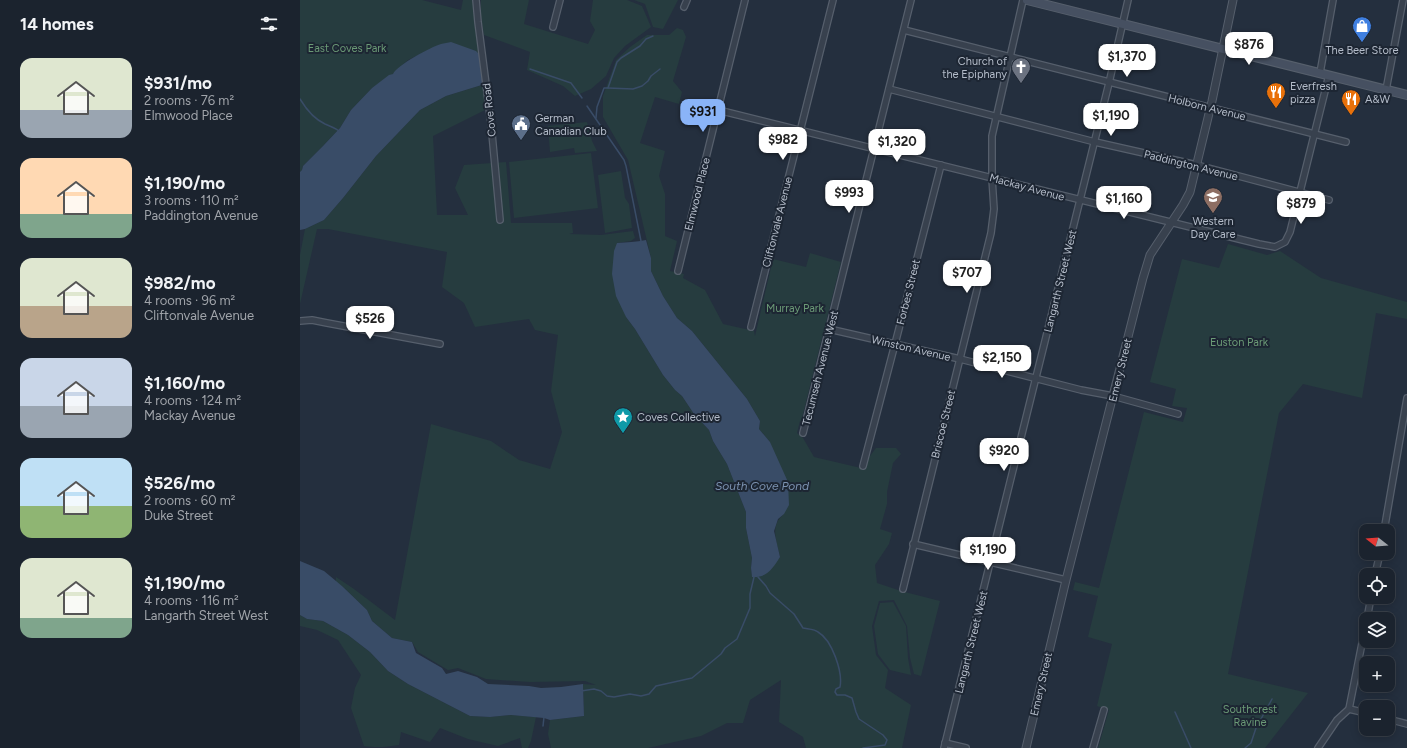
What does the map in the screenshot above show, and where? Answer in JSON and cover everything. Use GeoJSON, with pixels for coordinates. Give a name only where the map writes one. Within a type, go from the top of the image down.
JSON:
{"type":"FeatureCollection","features":[{"type":"Feature","properties":{"kind":"main road"},"geometry":{"type":"LineString","coordinates":[[1027,0],[1407,95]]}},
{"type":"Feature","properties":{"kind":"street","name":"Cove Road"},"geometry":{"type":"LineString","coordinates":[[476,0],[491,123],[500,220]]}},
{"type":"Feature","properties":{"kind":"street"},"geometry":{"type":"LineString","coordinates":[[553,27],[560,0]]}},
{"type":"Feature","properties":{"kind":"street"},"geometry":{"type":"LineString","coordinates":[[684,7],[687,0]]}},
{"type":"Feature","properties":{"kind":"street","name":"Elmwood Place"},"geometry":{"type":"LineString","coordinates":[[678,271],[745,0]]}},
{"type":"Feature","properties":{"kind":"street","name":"Cliftonvale Avenue"},"geometry":{"type":"LineString","coordinates":[[751,327],[833,0]]}},
{"type":"Feature","properties":{"kind":"street","name":"Tecumseh Avenue West"},"geometry":{"type":"LineString","coordinates":[[803,433],[912,0]]}},
{"type":"Feature","properties":{"kind":"street","name":"Briscoe Street"},"geometry":{"type":"LineString","coordinates":[[903,589],[991,234],[994,209],[992,136],[1023,0]]}},
{"type":"Feature","properties":{"kind":"street","name":"Langarth Street West"},"geometry":{"type":"LineString","coordinates":[[945,746],[1110,83],[1128,0]]}},
{"type":"Feature","properties":{"kind":"street","name":"Emery Street"},"geometry":{"type":"LineString","coordinates":[[1026,748],[1066,580],[1146,267],[1150,255],[1190,192],[1233,0]]}},
{"type":"Feature","properties":{"kind":"street"},"geometry":{"type":"LineString","coordinates":[[1320,73],[1333,0]]}},
{"type":"Feature","properties":{"kind":"street"},"geometry":{"type":"LineString","coordinates":[[1386,90],[1403,0]]}},
{"type":"Feature","properties":{"kind":"street","name":"Holborn Avenue"},"geometry":{"type":"LineString","coordinates":[[904,30],[1346,142]]}},
{"type":"Feature","properties":{"kind":"street","name":"Mackay Avenue"},"geometry":{"type":"LineString","coordinates":[[718,110],[1080,201],[1275,247],[1285,242],[1290,232],[1329,75]]}},
{"type":"Feature","properties":{"kind":"street","name":"Paddington Avenue"},"geometry":{"type":"LineString","coordinates":[[889,89],[1095,142],[1197,165],[1329,200]]}},
{"type":"Feature","properties":{"kind":"street","name":"Forbes Street"},"geometry":{"type":"LineString","coordinates":[[863,466],[941,165]]}},
{"type":"Feature","properties":{"kind":"street"},"geometry":{"type":"LineString","coordinates":[[300,321],[312,320],[327,322],[440,344]]}},
{"type":"Feature","properties":{"kind":"street","name":"Winston Avenue"},"geometry":{"type":"LineString","coordinates":[[829,329],[960,359],[1103,396],[1113,396],[1178,414]]}},
{"type":"Feature","properties":{"kind":"street"},"geometry":{"type":"LineString","coordinates":[[1385,524],[1407,398]]}},
{"type":"Feature","properties":{"kind":"street"},"geometry":{"type":"LineString","coordinates":[[913,544],[1066,580]]}},
{"type":"Feature","properties":{"kind":"street"},"geometry":{"type":"LineString","coordinates":[[1318,748],[1337,720],[1349,709],[1361,648]]}},
{"type":"Feature","properties":{"kind":"street"},"geometry":{"type":"LineString","coordinates":[[1349,709],[1359,711]]}},
{"type":"Feature","properties":{"kind":"street"},"geometry":{"type":"LineString","coordinates":[[1093,748],[1104,710]]}},
{"type":"Feature","properties":{"kind":"street"},"geometry":{"type":"LineString","coordinates":[[1395,721],[1407,724]]}},
{"type":"Feature","properties":{"kind":"street"},"geometry":{"type":"LineString","coordinates":[[945,746],[966,748]]}},
{"type":"Feature","properties":{"kind":"green space","name":"East Coves Park"},"geometry":{"type":"Polygon","coordinates":[[[300,0],[422,0],[461,10],[463,0],[476,0],[482,57],[431,49],[408,60],[393,74],[372,88],[351,110],[340,128],[303,166],[300,172],[300,0]]]}},
{"type":"Feature","properties":{"kind":"green space"},"geometry":{"type":"Polygon","coordinates":[[[481,0],[529,0],[524,24],[588,44],[595,30],[590,21],[593,0],[627,0],[642,6],[651,27],[625,46],[614,58],[606,76],[591,89],[575,96],[563,86],[527,70],[530,52],[484,35],[481,18],[481,0]]]}},
{"type":"Feature","properties":{"kind":"green space"},"geometry":{"type":"Polygon","coordinates":[[[634,0],[678,0],[663,29],[653,27],[645,4],[634,0]]]}},
{"type":"Feature","properties":{"kind":"green space","name":"Murray Park"},"geometry":{"type":"Polygon","coordinates":[[[677,28],[683,30],[686,37],[673,81],[682,92],[679,104],[655,97],[640,143],[665,151],[659,176],[665,194],[665,236],[677,241],[670,271],[684,274],[683,278],[705,290],[723,324],[754,331],[755,336],[773,259],[806,267],[810,253],[841,262],[797,433],[803,438],[814,457],[861,468],[876,448],[896,448],[901,454],[893,463],[887,492],[887,504],[880,529],[892,533],[889,544],[875,565],[877,583],[940,601],[921,676],[914,674],[910,658],[907,626],[894,600],[879,601],[872,626],[876,655],[888,670],[885,688],[911,705],[902,748],[806,748],[803,737],[779,722],[781,680],[750,700],[743,723],[727,723],[701,736],[648,748],[551,748],[548,734],[550,720],[584,716],[583,684],[596,685],[585,681],[530,682],[486,679],[458,668],[448,670],[418,652],[412,642],[392,638],[372,621],[367,610],[336,582],[336,577],[395,620],[431,424],[491,441],[519,460],[550,469],[562,432],[551,391],[558,335],[535,330],[529,319],[475,327],[464,303],[442,287],[447,252],[328,229],[317,229],[300,304],[300,255],[305,229],[324,220],[376,156],[420,110],[446,96],[485,84],[487,109],[433,136],[437,215],[468,215],[455,188],[464,165],[506,162],[511,223],[572,223],[573,233],[569,234],[601,235],[633,231],[635,238],[631,241],[617,243],[626,317],[663,375],[682,396],[694,414],[709,430],[713,441],[727,464],[746,512],[746,528],[752,558],[752,576],[780,557],[775,529],[779,519],[784,514],[770,442],[759,429],[760,421],[747,399],[692,331],[677,318],[663,296],[651,271],[651,258],[628,160],[603,117],[603,96],[616,60],[630,47],[647,35],[669,35],[677,28]]]}},
{"type":"Feature","properties":{"kind":"green space"},"geometry":{"type":"Polygon","coordinates":[[[587,122],[592,141],[597,151],[575,153],[574,148],[550,152],[548,126],[587,122]]]}},
{"type":"Feature","properties":{"kind":"green space"},"geometry":{"type":"Polygon","coordinates":[[[591,153],[598,208],[514,218],[509,162],[591,153]]]}},
{"type":"Feature","properties":{"kind":"green space"},"geometry":{"type":"Polygon","coordinates":[[[621,171],[625,198],[629,204],[632,228],[605,233],[598,175],[621,171]]]}},
{"type":"Feature","properties":{"kind":"green space","name":"Euston Park"},"geometry":{"type":"Polygon","coordinates":[[[1228,244],[1267,255],[1280,251],[1321,278],[1407,302],[1407,319],[1376,313],[1362,398],[1303,384],[1279,413],[1228,674],[1308,693],[1265,748],[1098,748],[1109,710],[1097,706],[1112,644],[1088,637],[1098,596],[1073,590],[1075,582],[1099,588],[1144,412],[1183,422],[1187,408],[1172,406],[1176,389],[1150,382],[1182,259],[1219,268],[1228,244]]]}},
{"type":"Feature","properties":{"kind":"green space"},"geometry":{"type":"Polygon","coordinates":[[[893,602],[906,626],[908,658],[911,675],[890,670],[878,654],[874,626],[880,603],[893,602]]]}},
{"type":"Feature","properties":{"kind":"green space"},"geometry":{"type":"Polygon","coordinates":[[[300,615],[307,619],[323,621],[348,635],[370,652],[388,671],[408,684],[470,716],[490,717],[511,715],[536,717],[528,748],[522,748],[520,738],[498,746],[468,739],[440,728],[430,742],[401,732],[399,745],[382,747],[364,746],[351,708],[355,688],[361,675],[338,640],[317,630],[300,626],[300,615]]]}},
{"type":"Feature","properties":{"kind":"water"},"geometry":{"type":"Polygon","coordinates":[[[451,42],[476,51],[482,57],[485,84],[446,96],[420,110],[376,156],[324,220],[300,230],[300,172],[303,166],[340,128],[351,110],[372,88],[422,52],[451,42]]]}},
{"type":"Feature","properties":{"kind":"water","name":"South Cove Pond"},"geometry":{"type":"Polygon","coordinates":[[[646,240],[651,258],[651,271],[663,296],[677,318],[692,331],[747,399],[760,421],[759,429],[770,442],[788,482],[789,505],[784,514],[778,519],[774,531],[780,557],[769,572],[762,576],[752,577],[752,558],[746,528],[746,512],[727,464],[713,441],[709,430],[694,414],[682,396],[663,375],[626,317],[616,296],[612,274],[614,251],[617,243],[646,240]]]}},
{"type":"Feature","properties":{"kind":"water"},"geometry":{"type":"Polygon","coordinates":[[[300,561],[324,571],[367,610],[372,621],[392,638],[412,642],[416,653],[442,668],[446,674],[458,671],[477,677],[488,684],[541,688],[583,684],[584,716],[550,720],[544,718],[511,715],[490,717],[470,716],[408,684],[388,671],[370,652],[348,635],[323,621],[307,619],[300,615],[300,561]]]}},
{"type":"Feature","properties":{"kind":"waterway"},"geometry":{"type":"LineString","coordinates":[[596,118],[597,107],[604,88],[608,88],[617,62],[640,46],[646,39],[653,36]]}},
{"type":"Feature","properties":{"kind":"waterway"},"geometry":{"type":"LineString","coordinates":[[530,69],[571,83],[582,98]]}},
{"type":"Feature","properties":{"kind":"waterway"},"geometry":{"type":"LineString","coordinates":[[608,88],[633,89],[642,86],[660,69]]}},
{"type":"Feature","properties":{"kind":"waterway"},"geometry":{"type":"LineString","coordinates":[[300,99],[314,117],[339,131]]}},
{"type":"Feature","properties":{"kind":"waterway"},"geometry":{"type":"LineString","coordinates":[[587,106],[624,160],[641,241]]}},
{"type":"Feature","properties":{"kind":"waterway"},"geometry":{"type":"LineString","coordinates":[[581,691],[594,689],[601,691],[607,696],[614,697],[630,694],[641,696],[649,694],[656,686],[692,678],[737,639],[750,608],[750,594],[754,577]]}},
{"type":"Feature","properties":{"kind":"waterway"},"geometry":{"type":"LineString","coordinates":[[758,577],[770,593],[794,614],[803,628],[817,631],[828,642],[832,649],[840,673],[840,687],[836,689],[835,692],[837,695],[845,695],[852,698],[859,719],[883,735],[887,740],[885,745],[863,748]]}},
{"type":"Feature","properties":{"kind":"waterway"},"geometry":{"type":"LineString","coordinates":[[1245,748],[1251,743],[1256,728],[1272,699]]}},
{"type":"Feature","properties":{"kind":"waterway"},"geometry":{"type":"LineString","coordinates":[[1175,712],[1191,748]]}},
{"type":"Feature","properties":{"kind":"waterway"},"geometry":{"type":"LineString","coordinates":[[543,726],[544,717]]}},
{"type":"Feature","properties":{"kind":"place","name":"The Beer Store"},"geometry":{"type":"Point","coordinates":[1362,43]}},
{"type":"Feature","properties":{"kind":"place","name":"Church of the Epiphany"},"geometry":{"type":"Point","coordinates":[1021,84]}},
{"type":"Feature","properties":{"kind":"place","name":"Everfresh pizza"},"geometry":{"type":"Point","coordinates":[1276,109]}},
{"type":"Feature","properties":{"kind":"place","name":"A&W"},"geometry":{"type":"Point","coordinates":[1351,116]}},
{"type":"Feature","properties":{"kind":"place","name":"German Canadian Club"},"geometry":{"type":"Point","coordinates":[521,141]}},
{"type":"Feature","properties":{"kind":"place","name":"Western Day Care"},"geometry":{"type":"Point","coordinates":[1213,214]}},
{"type":"Feature","properties":{"kind":"place","name":"Coves Collective"},"geometry":{"type":"Point","coordinates":[623,434]}},
{"type":"Feature","properties":{"kind":"park label","name":"Southcrest Ravine"},"geometry":{"type":"Point","coordinates":[1250,715]}}]}
